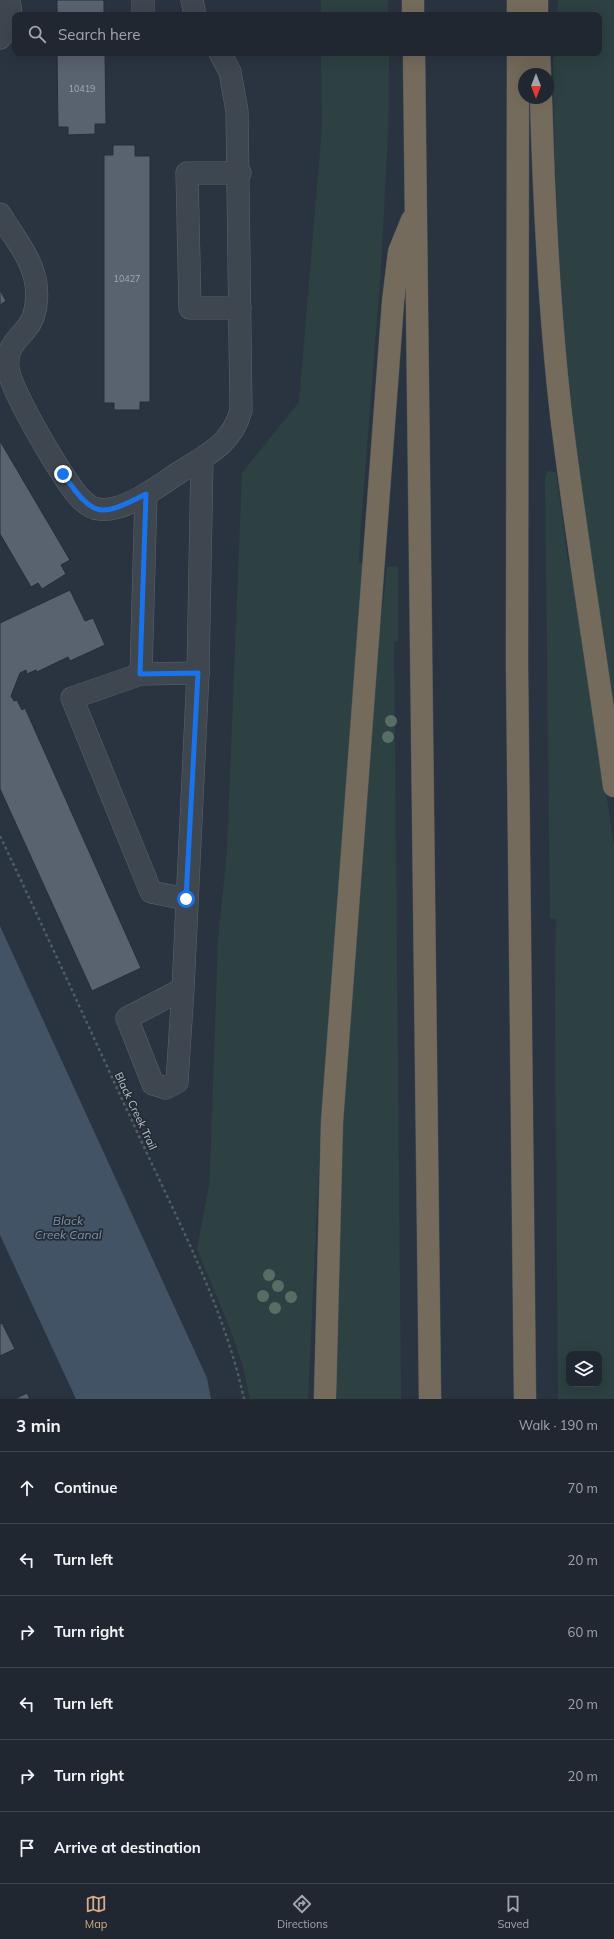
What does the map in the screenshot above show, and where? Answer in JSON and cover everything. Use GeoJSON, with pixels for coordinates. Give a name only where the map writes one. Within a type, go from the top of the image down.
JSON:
{"type":"FeatureCollection","features":[{"type":"Feature","properties":{"kind":"highway"},"geometry":{"type":"LineString","coordinates":[[413,0],[413,12]]}},
{"type":"Feature","properties":{"kind":"highway"},"geometry":{"type":"LineString","coordinates":[[518,0],[518,12]]}},
{"type":"Feature","properties":{"kind":"highway"},"geometry":{"type":"LineString","coordinates":[[537,0],[537,12]]}},
{"type":"Feature","properties":{"kind":"highway"},"geometry":{"type":"LineString","coordinates":[[414,56],[430,1399]]}},
{"type":"Feature","properties":{"kind":"highway"},"geometry":{"type":"LineString","coordinates":[[518,56],[517,664],[525,1399]]}},
{"type":"Feature","properties":{"kind":"highway"},"geometry":{"type":"LineString","coordinates":[[539,56],[540,68]]}},
{"type":"Feature","properties":{"kind":"highway"},"geometry":{"type":"LineString","coordinates":[[541,104],[543,198],[561,413],[574,514],[614,786]]}},
{"type":"Feature","properties":{"kind":"highway"},"geometry":{"type":"LineString","coordinates":[[325,1399],[332,1122],[393,302],[399,252],[416,211]]}},
{"type":"Feature","properties":{"kind":"street"},"geometry":{"type":"LineString","coordinates":[[0,38],[8,27],[11,15],[8,0]]}},
{"type":"Feature","properties":{"kind":"street"},"geometry":{"type":"LineString","coordinates":[[143,0],[143,12]]}},
{"type":"Feature","properties":{"kind":"street"},"geometry":{"type":"LineString","coordinates":[[192,0],[194,12]]}},
{"type":"Feature","properties":{"kind":"street"},"geometry":{"type":"LineString","coordinates":[[0,214],[32,268],[36,281],[36,298],[32,320],[14,342],[8,358],[9,374],[17,396],[63,474],[80,499],[88,506],[98,509],[117,508],[146,494],[202,459],[224,442],[234,431],[241,410],[238,240],[240,173],[235,93],[230,72],[222,56]]}},
{"type":"Feature","properties":{"kind":"street"},"geometry":{"type":"LineString","coordinates":[[240,173],[187,173],[190,308],[240,308]]}},
{"type":"Feature","properties":{"kind":"street"},"geometry":{"type":"LineString","coordinates":[[183,989],[186,899],[198,673],[202,459]]}},
{"type":"Feature","properties":{"kind":"street"},"geometry":{"type":"LineString","coordinates":[[140,674],[146,494]]}},
{"type":"Feature","properties":{"kind":"street"},"geometry":{"type":"LineString","coordinates":[[186,899],[151,892],[72,698],[140,674],[198,673]]}},
{"type":"Feature","properties":{"kind":"path","name":"Black Creek Trail"},"geometry":{"type":"LineString","coordinates":[[0,836],[199,1267],[229,1343],[237,1367],[244,1399]]}},
{"type":"Feature","properties":{"kind":"green space"},"geometry":{"type":"Polygon","coordinates":[[[321,0],[388,0],[388,12],[321,12],[321,0]]]}},
{"type":"Feature","properties":{"kind":"green space"},"geometry":{"type":"Polygon","coordinates":[[[558,0],[614,0],[614,719],[587,528],[565,337],[556,197],[554,127],[553,57],[602,56],[602,12],[558,12],[558,0]]]}},
{"type":"Feature","properties":{"kind":"green space"},"geometry":{"type":"Polygon","coordinates":[[[321,56],[389,56],[388,133],[381,267],[360,537],[359,562],[364,564],[320,1144],[308,1399],[250,1399],[242,1363],[229,1326],[197,1249],[209,1186],[210,1171],[218,940],[227,851],[242,473],[299,402],[322,127],[321,56]]]}},
{"type":"Feature","properties":{"kind":"green space"},"geometry":{"type":"Polygon","coordinates":[[[548,471],[556,472],[568,561],[574,565],[614,847],[614,1399],[558,1399],[555,1003],[556,919],[550,918],[545,477],[548,471]]]}},
{"type":"Feature","properties":{"kind":"green space"},"geometry":{"type":"Polygon","coordinates":[[[398,566],[398,641],[394,642],[401,1399],[337,1399],[337,1177],[377,658],[387,567],[398,566]]]}},
{"type":"Feature","properties":{"kind":"water","name":"Black Creek Canal"},"geometry":{"type":"Polygon","coordinates":[[[0,926],[207,1378],[211,1399],[76,1399],[0,1235],[0,926]]]}},
{"type":"Feature","properties":{"kind":"building"},"geometry":{"type":"Polygon","coordinates":[[[57,0],[104,0],[104,12],[57,12],[57,0]]]}},
{"type":"Feature","properties":{"kind":"building"},"geometry":{"type":"Polygon","coordinates":[[[57,56],[105,56],[106,124],[95,124],[95,134],[68,135],[68,127],[58,127],[57,56]]]}},
{"type":"Feature","properties":{"kind":"building"},"geometry":{"type":"Polygon","coordinates":[[[113,145],[135,145],[135,156],[150,156],[150,402],[140,402],[140,410],[114,410],[114,403],[104,403],[104,155],[113,155],[113,145]]]}},
{"type":"Feature","properties":{"kind":"building"},"geometry":{"type":"Polygon","coordinates":[[[0,290],[6,301],[0,305],[0,290]]]}},
{"type":"Feature","properties":{"kind":"building"},"geometry":{"type":"Polygon","coordinates":[[[0,441],[70,560],[61,565],[66,574],[42,589],[38,583],[31,587],[0,534],[0,441]]]}},
{"type":"Feature","properties":{"kind":"building"},"geometry":{"type":"Polygon","coordinates":[[[70,590],[85,621],[93,618],[105,645],[70,661],[68,657],[37,672],[36,670],[27,674],[26,670],[20,673],[11,696],[14,701],[17,700],[22,710],[25,708],[141,968],[92,991],[0,789],[0,623],[70,590]]]}},
{"type":"Feature","properties":{"kind":"building"},"geometry":{"type":"Polygon","coordinates":[[[2,1323],[15,1349],[0,1356],[0,1324],[2,1323]]]}},
{"type":"Feature","properties":{"kind":"building"},"geometry":{"type":"Polygon","coordinates":[[[27,1393],[30,1399],[15,1399],[27,1393]]]}},
{"type":"Feature","properties":{"kind":"route"},"geometry":{"type":"LineString","coordinates":[[63,474],[80,499],[88,506],[98,509],[107,510],[117,508],[146,494],[140,674],[198,673],[186,899]]}}]}
